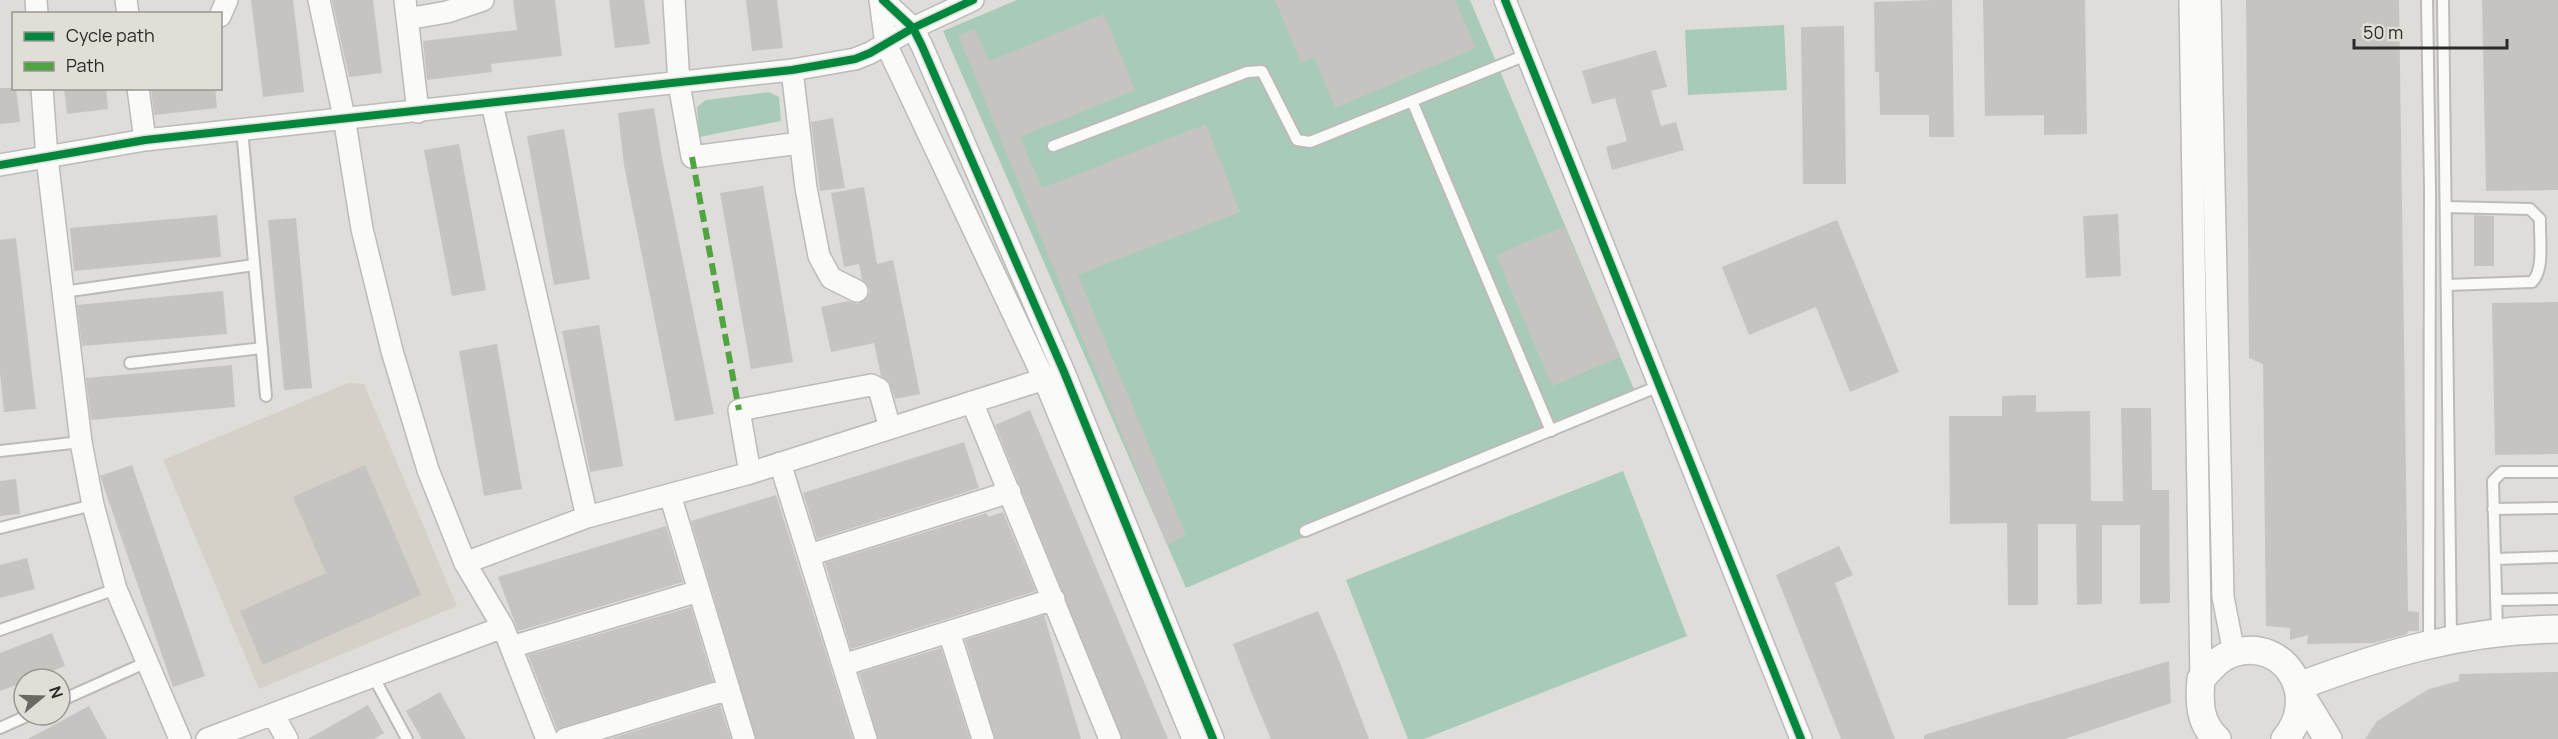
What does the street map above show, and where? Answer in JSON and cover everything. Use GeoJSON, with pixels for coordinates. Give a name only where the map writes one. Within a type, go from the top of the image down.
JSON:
{"type":"FeatureCollection","features":[{"type":"Feature","properties":{"kind":"street"},"geometry":{"type":"LineString","coordinates":[[318,0],[344,117],[362,228],[392,351],[428,471],[465,563],[511,647],[547,739]]}},
{"type":"Feature","properties":{"kind":"street"},"geometry":{"type":"LineString","coordinates":[[418,112],[406,10],[447,12],[483,0]]}},
{"type":"Feature","properties":{"kind":"street"},"geometry":{"type":"LineString","coordinates":[[674,0],[679,84],[692,157],[800,143]]}},
{"type":"Feature","properties":{"kind":"street"},"geometry":{"type":"LineString","coordinates":[[881,0],[913,28],[1054,376],[1193,739]]}},
{"type":"Feature","properties":{"kind":"street"},"geometry":{"type":"LineString","coordinates":[[881,0],[886,44],[1054,376],[1213,739]]}},
{"type":"Feature","properties":{"kind":"street"},"geometry":{"type":"LineString","coordinates":[[0,165],[46,159],[145,140],[792,70],[855,59],[973,0]]}},
{"type":"Feature","properties":{"kind":"street"},"geometry":{"type":"LineString","coordinates":[[1504,0],[1801,739]]}},
{"type":"Feature","properties":{"kind":"street"},"geometry":{"type":"LineString","coordinates":[[2190,0],[2205,318],[2223,597],[2234,652]]}},
{"type":"Feature","properties":{"kind":"street"},"geometry":{"type":"LineString","coordinates":[[2210,0],[2201,715],[2210,733],[2217,739]]}},
{"type":"Feature","properties":{"kind":"street"},"geometry":{"type":"LineString","coordinates":[[792,70],[800,143],[819,256],[831,278],[857,291]]}},
{"type":"Feature","properties":{"kind":"street"},"geometry":{"type":"LineString","coordinates":[[42,90],[46,159],[81,442],[93,505],[116,589],[180,739]]}},
{"type":"Feature","properties":{"kind":"street"},"geometry":{"type":"LineString","coordinates":[[138,90],[145,140]]}},
{"type":"Feature","properties":{"kind":"street"},"geometry":{"type":"LineString","coordinates":[[492,104],[587,517]]}},
{"type":"Feature","properties":{"kind":"street"},"geometry":{"type":"LineString","coordinates":[[465,563],[587,517],[780,463],[1054,376]]}},
{"type":"Feature","properties":{"kind":"street"},"geometry":{"type":"LineString","coordinates":[[750,472],[739,410],[871,385],[879,389],[890,428]]}},
{"type":"Feature","properties":{"kind":"street"},"geometry":{"type":"LineString","coordinates":[[972,402],[1110,739]]}},
{"type":"Feature","properties":{"kind":"street"},"geometry":{"type":"LineString","coordinates":[[780,463],[866,739]]}},
{"type":"Feature","properties":{"kind":"street"},"geometry":{"type":"LineString","coordinates":[[808,555],[1010,492]]}},
{"type":"Feature","properties":{"kind":"street"},"geometry":{"type":"LineString","coordinates":[[670,495],[744,739]]}},
{"type":"Feature","properties":{"kind":"street"},"geometry":{"type":"LineString","coordinates":[[511,647],[699,591]]}},
{"type":"Feature","properties":{"kind":"street"},"geometry":{"type":"LineString","coordinates":[[843,665],[1054,599]]}},
{"type":"Feature","properties":{"kind":"street"},"geometry":{"type":"LineString","coordinates":[[207,739],[502,627]]}},
{"type":"Feature","properties":{"kind":"street"},"geometry":{"type":"LineString","coordinates":[[2300,691],[2370,660],[2440,640],[2497,632],[2558,629]]}},
{"type":"Feature","properties":{"kind":"street"},"geometry":{"type":"LineString","coordinates":[[949,632],[983,739]]}},
{"type":"Feature","properties":{"kind":"street"},"geometry":{"type":"LineString","coordinates":[[2201,679],[2222,658],[2234,652],[2261,651],[2285,664],[2328,739]]}},
{"type":"Feature","properties":{"kind":"street"},"geometry":{"type":"LineString","coordinates":[[565,739],[729,689]]}},
{"type":"Feature","properties":{"kind":"street"},"geometry":{"type":"LineString","coordinates":[[2292,736],[2300,713],[2300,691]]}},
{"type":"Feature","properties":{"kind":"street"},"geometry":{"type":"LineString","coordinates":[[273,714],[287,739]]}},
{"type":"Feature","properties":{"kind":"lane"},"geometry":{"type":"LineString","coordinates":[[2427,0],[2440,640]]}},
{"type":"Feature","properties":{"kind":"lane"},"geometry":{"type":"LineString","coordinates":[[2440,640],[2446,285],[2443,0]]}},
{"type":"Feature","properties":{"kind":"lane"},"geometry":{"type":"LineString","coordinates":[[1053,146],[1247,72],[1262,71],[1297,140],[1310,142],[1526,54]]}},
{"type":"Feature","properties":{"kind":"lane"},"geometry":{"type":"LineString","coordinates":[[1412,101],[1551,431]]}},
{"type":"Feature","properties":{"kind":"lane"},"geometry":{"type":"LineString","coordinates":[[242,129],[266,396]]}},
{"type":"Feature","properties":{"kind":"lane"},"geometry":{"type":"LineString","coordinates":[[2430,190],[2446,190]]}},
{"type":"Feature","properties":{"kind":"lane"},"geometry":{"type":"LineString","coordinates":[[2446,207],[2530,208],[2540,219],[2539,267],[2537,278],[2532,282],[2446,285]]}},
{"type":"Feature","properties":{"kind":"lane"},"geometry":{"type":"LineString","coordinates":[[63,292],[254,265]]}},
{"type":"Feature","properties":{"kind":"lane"},"geometry":{"type":"LineString","coordinates":[[130,363],[262,348]]}},
{"type":"Feature","properties":{"kind":"lane"},"geometry":{"type":"LineString","coordinates":[[1305,531],[1659,387]]}},
{"type":"Feature","properties":{"kind":"lane"},"geometry":{"type":"LineString","coordinates":[[0,451],[81,442]]}},
{"type":"Feature","properties":{"kind":"lane"},"geometry":{"type":"LineString","coordinates":[[2497,632],[2493,481],[2499,474],[2558,472]]}},
{"type":"Feature","properties":{"kind":"lane"},"geometry":{"type":"LineString","coordinates":[[0,528],[93,505]]}},
{"type":"Feature","properties":{"kind":"lane"},"geometry":{"type":"LineString","coordinates":[[2493,509],[2558,508]]}},
{"type":"Feature","properties":{"kind":"lane"},"geometry":{"type":"LineString","coordinates":[[2494,559],[2558,557]]}},
{"type":"Feature","properties":{"kind":"lane"},"geometry":{"type":"LineString","coordinates":[[0,630],[116,589]]}},
{"type":"Feature","properties":{"kind":"lane"},"geometry":{"type":"LineString","coordinates":[[2496,600],[2558,599]]}},
{"type":"Feature","properties":{"kind":"lane"},"geometry":{"type":"LineString","coordinates":[[72,696],[147,662]]}},
{"type":"Feature","properties":{"kind":"lane"},"geometry":{"type":"LineString","coordinates":[[373,676],[407,739]]}},
{"type":"Feature","properties":{"kind":"shaded area"},"geometry":{"type":"Polygon","coordinates":[[[348,383],[364,384],[457,606],[259,689],[163,460],[348,383]]]}},
{"type":"Feature","properties":{"kind":"green space"},"geometry":{"type":"Polygon","coordinates":[[[1017,0],[1470,0],[1636,394],[1186,588],[943,31],[1017,0]]]}},
{"type":"Feature","properties":{"kind":"green space"},"geometry":{"type":"Polygon","coordinates":[[[1784,25],[1787,90],[1688,95],[1685,30],[1784,25]]]}},
{"type":"Feature","properties":{"kind":"green space"},"geometry":{"type":"Polygon","coordinates":[[[769,92],[779,97],[781,121],[699,137],[697,107],[706,100],[769,92]]]}},
{"type":"Feature","properties":{"kind":"green space"},"geometry":{"type":"Polygon","coordinates":[[[1623,471],[1687,636],[1424,739],[1408,739],[1346,580],[1623,471]]]}},
{"type":"Feature","properties":{"kind":"building"},"geometry":{"type":"Polygon","coordinates":[[[251,0],[293,0],[304,92],[263,97],[251,0]]]}},
{"type":"Feature","properties":{"kind":"building"},"geometry":{"type":"Polygon","coordinates":[[[332,0],[373,0],[382,73],[349,77],[332,0]]]}},
{"type":"Feature","properties":{"kind":"building"},"geometry":{"type":"Polygon","coordinates":[[[513,0],[555,0],[562,56],[491,64],[492,72],[427,80],[423,41],[517,30],[513,0]]]}},
{"type":"Feature","properties":{"kind":"building"},"geometry":{"type":"Polygon","coordinates":[[[609,0],[644,0],[650,44],[615,48],[609,0]]]}},
{"type":"Feature","properties":{"kind":"building"},"geometry":{"type":"Polygon","coordinates":[[[746,0],[777,0],[783,48],[752,51],[746,0]]]}},
{"type":"Feature","properties":{"kind":"building"},"geometry":{"type":"Polygon","coordinates":[[[1275,0],[1455,0],[1476,48],[1335,108],[1314,57],[1301,63],[1275,0]]]}},
{"type":"Feature","properties":{"kind":"building"},"geometry":{"type":"Polygon","coordinates":[[[1952,0],[1954,137],[1929,137],[1929,115],[1880,115],[1879,72],[1875,72],[1874,2],[1952,0]]]}},
{"type":"Feature","properties":{"kind":"building"},"geometry":{"type":"Polygon","coordinates":[[[1983,0],[2085,0],[2087,134],[2044,135],[2044,115],[1985,116],[1983,0]]]}},
{"type":"Feature","properties":{"kind":"building"},"geometry":{"type":"Polygon","coordinates":[[[2246,0],[2399,0],[2408,611],[2419,612],[2419,631],[2408,631],[2407,634],[2374,643],[2307,644],[2308,635],[2290,640],[2290,628],[2266,626],[2263,364],[2249,358],[2246,0]]]}},
{"type":"Feature","properties":{"kind":"building"},"geometry":{"type":"Polygon","coordinates":[[[2482,0],[2558,0],[2558,190],[2486,191],[2482,0]]]}},
{"type":"Feature","properties":{"kind":"building"},"geometry":{"type":"Polygon","coordinates":[[[1104,14],[1135,90],[1020,137],[1042,188],[1206,124],[1240,212],[1078,275],[1186,535],[1167,545],[958,35],[975,29],[989,61],[1104,14]]]}},
{"type":"Feature","properties":{"kind":"building"},"geometry":{"type":"Polygon","coordinates":[[[1844,26],[1846,184],[1803,184],[1801,27],[1844,26]]]}},
{"type":"Feature","properties":{"kind":"building"},"geometry":{"type":"Polygon","coordinates":[[[1656,50],[1667,87],[1651,91],[1661,126],[1676,122],[1684,150],[1612,170],[1606,147],[1627,141],[1615,98],[1592,104],[1582,71],[1656,50]]]}},
{"type":"Feature","properties":{"kind":"building"},"geometry":{"type":"Polygon","coordinates":[[[0,88],[12,88],[12,90],[16,90],[20,122],[0,124],[0,88]]]}},
{"type":"Feature","properties":{"kind":"building"},"geometry":{"type":"Polygon","coordinates":[[[64,90],[106,90],[108,109],[67,114],[64,90]]]}},
{"type":"Feature","properties":{"kind":"building"},"geometry":{"type":"Polygon","coordinates":[[[151,90],[215,90],[217,108],[154,115],[151,90]]]}},
{"type":"Feature","properties":{"kind":"building"},"geometry":{"type":"Polygon","coordinates":[[[654,108],[714,414],[675,421],[624,165],[618,113],[654,108]]]}},
{"type":"Feature","properties":{"kind":"building"},"geometry":{"type":"Polygon","coordinates":[[[833,118],[845,188],[820,191],[811,122],[833,118]]]}},
{"type":"Feature","properties":{"kind":"building"},"geometry":{"type":"Polygon","coordinates":[[[564,129],[590,279],[554,285],[527,136],[564,129]]]}},
{"type":"Feature","properties":{"kind":"building"},"geometry":{"type":"Polygon","coordinates":[[[459,144],[486,290],[452,296],[424,150],[459,144]]]}},
{"type":"Feature","properties":{"kind":"building"},"geometry":{"type":"Polygon","coordinates":[[[763,186],[793,362],[751,369],[720,193],[763,186]]]}},
{"type":"Feature","properties":{"kind":"building"},"geometry":{"type":"Polygon","coordinates":[[[864,187],[877,264],[893,260],[920,394],[895,399],[889,381],[881,376],[874,343],[831,352],[821,307],[848,301],[858,304],[868,297],[870,291],[862,279],[859,264],[844,267],[831,193],[864,187]]]}},
{"type":"Feature","properties":{"kind":"building"},"geometry":{"type":"Polygon","coordinates":[[[2118,214],[2121,276],[2086,278],[2083,216],[2118,214]]]}},
{"type":"Feature","properties":{"kind":"building"},"geometry":{"type":"Polygon","coordinates":[[[217,215],[221,257],[74,271],[70,228],[217,215]]]}},
{"type":"Feature","properties":{"kind":"building"},"geometry":{"type":"Polygon","coordinates":[[[2474,215],[2494,216],[2494,266],[2474,266],[2474,215]]]}},
{"type":"Feature","properties":{"kind":"building"},"geometry":{"type":"Polygon","coordinates":[[[296,218],[312,388],[284,390],[268,220],[296,218]]]}},
{"type":"Feature","properties":{"kind":"building"},"geometry":{"type":"Polygon","coordinates":[[[1837,220],[1899,372],[1850,392],[1816,307],[1749,335],[1722,267],[1837,220]]]}},
{"type":"Feature","properties":{"kind":"building"},"geometry":{"type":"Polygon","coordinates":[[[1564,226],[1620,357],[1552,386],[1496,255],[1564,226]]]}},
{"type":"Feature","properties":{"kind":"building"},"geometry":{"type":"Polygon","coordinates":[[[16,238],[36,409],[4,412],[0,373],[0,240],[16,238]]]}},
{"type":"Feature","properties":{"kind":"building"},"geometry":{"type":"Polygon","coordinates":[[[223,291],[227,334],[82,346],[77,305],[223,291]]]}},
{"type":"Feature","properties":{"kind":"building"},"geometry":{"type":"Polygon","coordinates":[[[2558,302],[2558,454],[2495,455],[2492,303],[2558,302]]]}},
{"type":"Feature","properties":{"kind":"building"},"geometry":{"type":"Polygon","coordinates":[[[599,325],[623,466],[590,472],[562,331],[599,325]]]}},
{"type":"Feature","properties":{"kind":"building"},"geometry":{"type":"Polygon","coordinates":[[[497,344],[522,489],[484,496],[459,351],[497,344]]]}},
{"type":"Feature","properties":{"kind":"building"},"geometry":{"type":"Polygon","coordinates":[[[232,365],[235,407],[91,420],[86,378],[232,365]]]}},
{"type":"Feature","properties":{"kind":"building"},"geometry":{"type":"Polygon","coordinates":[[[2036,395],[2036,412],[2090,411],[2091,501],[2123,501],[2121,408],[2151,408],[2152,490],[2169,490],[2170,603],[2140,604],[2140,525],[2102,525],[2102,604],[2077,605],[2076,524],[2038,524],[2038,605],[2008,605],[2007,523],[1950,524],[1949,416],[2002,416],[2002,396],[2036,395]]]}},
{"type":"Feature","properties":{"kind":"building"},"geometry":{"type":"Polygon","coordinates":[[[1030,410],[1168,739],[1122,739],[995,425],[1030,410]]]}},
{"type":"Feature","properties":{"kind":"building"},"geometry":{"type":"Polygon","coordinates":[[[964,442],[979,488],[817,539],[803,493],[964,442]]]}},
{"type":"Feature","properties":{"kind":"building"},"geometry":{"type":"Polygon","coordinates":[[[132,465],[205,676],[173,687],[100,476],[132,465]]]}},
{"type":"Feature","properties":{"kind":"building"},"geometry":{"type":"Polygon","coordinates":[[[365,465],[421,595],[263,665],[240,611],[326,573],[293,497],[365,465]]]}},
{"type":"Feature","properties":{"kind":"building"},"geometry":{"type":"Polygon","coordinates":[[[16,479],[20,514],[0,516],[0,481],[16,479]]]}},
{"type":"Feature","properties":{"kind":"building"},"geometry":{"type":"Polygon","coordinates":[[[776,495],[853,739],[756,739],[691,521],[776,495]]]}},
{"type":"Feature","properties":{"kind":"building"},"geometry":{"type":"Polygon","coordinates":[[[1003,512],[1036,591],[851,649],[825,563],[987,513],[988,517],[1003,512]]]}},
{"type":"Feature","properties":{"kind":"building"},"geometry":{"type":"Polygon","coordinates":[[[666,526],[683,582],[518,631],[498,577],[666,526]]]}},
{"type":"Feature","properties":{"kind":"building"},"geometry":{"type":"Polygon","coordinates":[[[1839,546],[1853,575],[1835,583],[1895,739],[1841,739],[1776,575],[1839,546]]]}},
{"type":"Feature","properties":{"kind":"building"},"geometry":{"type":"Polygon","coordinates":[[[27,558],[35,589],[0,598],[0,565],[27,558]]]}},
{"type":"Feature","properties":{"kind":"building"},"geometry":{"type":"Polygon","coordinates":[[[691,607],[713,681],[557,729],[528,655],[691,607]]]}},
{"type":"Feature","properties":{"kind":"building"},"geometry":{"type":"Polygon","coordinates":[[[1318,611],[1369,739],[1271,739],[1250,689],[1233,644],[1318,611]]]}},
{"type":"Feature","properties":{"kind":"building"},"geometry":{"type":"Polygon","coordinates":[[[1044,615],[1081,739],[995,739],[965,640],[1044,615]]]}},
{"type":"Feature","properties":{"kind":"building"},"geometry":{"type":"Polygon","coordinates":[[[52,633],[65,666],[12,667],[12,686],[0,691],[0,653],[52,633]]]}},
{"type":"Feature","properties":{"kind":"building"},"geometry":{"type":"Polygon","coordinates":[[[941,648],[970,739],[878,739],[859,673],[941,648]]]}},
{"type":"Feature","properties":{"kind":"building"},"geometry":{"type":"Polygon","coordinates":[[[2169,661],[2171,703],[2065,739],[1924,739],[1924,735],[2169,661]]]}},
{"type":"Feature","properties":{"kind":"building"},"geometry":{"type":"Polygon","coordinates":[[[2558,672],[2558,739],[2365,739],[2377,721],[2429,689],[2459,681],[2459,674],[2558,672]]]}},
{"type":"Feature","properties":{"kind":"building"},"geometry":{"type":"Polygon","coordinates":[[[440,692],[466,739],[422,739],[406,711],[440,692]]]}},
{"type":"Feature","properties":{"kind":"building"},"geometry":{"type":"Polygon","coordinates":[[[368,705],[384,733],[374,739],[308,739],[368,705]]]}},
{"type":"Feature","properties":{"kind":"building"},"geometry":{"type":"Polygon","coordinates":[[[720,705],[731,739],[609,739],[720,705]]]}},
{"type":"Feature","properties":{"kind":"building"},"geometry":{"type":"Polygon","coordinates":[[[89,706],[107,739],[28,739],[50,727],[72,727],[72,715],[89,706]]]}},
{"type":"Feature","properties":{"kind":"marked path"},"geometry":{"type":"LineString","coordinates":[[692,157],[739,410]]}},
{"type":"Feature","properties":{"kind":"cycle path"},"geometry":{"type":"LineString","coordinates":[[883,0],[913,28],[922,46],[1064,372],[1213,739]]}},
{"type":"Feature","properties":{"kind":"cycle path"},"geometry":{"type":"LineString","coordinates":[[0,165],[145,140],[792,70],[855,59],[973,0]]}},
{"type":"Feature","properties":{"kind":"cycle path"},"geometry":{"type":"LineString","coordinates":[[1505,0],[1801,739]]}}]}
